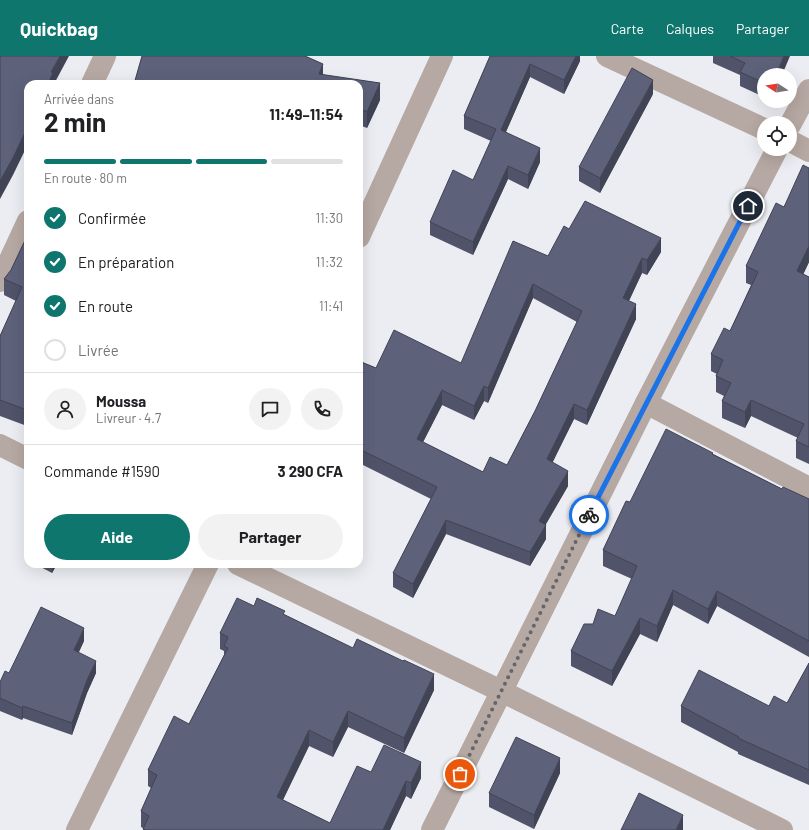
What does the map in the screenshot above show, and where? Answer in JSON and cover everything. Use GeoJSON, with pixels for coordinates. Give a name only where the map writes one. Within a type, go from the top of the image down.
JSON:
{"type":"FeatureCollection","features":[{"type":"Feature","properties":{"kind":"street"},"geometry":{"type":"LineString","coordinates":[[94,80],[105,56]]}},
{"type":"Feature","properties":{"kind":"street"},"geometry":{"type":"LineString","coordinates":[[363,228],[442,56]]}},
{"type":"Feature","properties":{"kind":"street"},"geometry":{"type":"LineString","coordinates":[[607,56],[757,126]]}},
{"type":"Feature","properties":{"kind":"street"},"geometry":{"type":"LineString","coordinates":[[795,116],[809,90]]}},
{"type":"Feature","properties":{"kind":"street"},"geometry":{"type":"LineString","coordinates":[[797,144],[809,150]]}},
{"type":"Feature","properties":{"kind":"street"},"geometry":{"type":"LineString","coordinates":[[432,830],[646,403],[773,156]]}},
{"type":"Feature","properties":{"kind":"street"},"geometry":{"type":"LineString","coordinates":[[0,281],[24,230]]}},
{"type":"Feature","properties":{"kind":"street"},"geometry":{"type":"LineString","coordinates":[[646,403],[809,488]]}},
{"type":"Feature","properties":{"kind":"street"},"geometry":{"type":"LineString","coordinates":[[0,445],[24,457]]}},
{"type":"Feature","properties":{"kind":"street"},"geometry":{"type":"LineString","coordinates":[[77,830],[206,568]]}},
{"type":"Feature","properties":{"kind":"street"},"geometry":{"type":"LineString","coordinates":[[246,568],[501,691],[782,830]]}},
{"type":"Feature","properties":{"kind":"building"},"geometry":{"type":"Polygon","coordinates":[[[0,56],[60,56],[51,72],[53,73],[50,80],[24,80],[24,135],[0,181],[0,56]]]}},
{"type":"Feature","properties":{"kind":"building"},"geometry":{"type":"Polygon","coordinates":[[[142,56],[305,56],[323,64],[319,74],[360,80],[135,80],[142,56]]]}},
{"type":"Feature","properties":{"kind":"building"},"geometry":{"type":"Polygon","coordinates":[[[490,56],[576,56],[564,80],[530,64],[501,130],[540,148],[528,175],[508,166],[473,242],[430,222],[453,170],[473,180],[496,129],[464,116],[490,56]]]}},
{"type":"Feature","properties":{"kind":"building"},"geometry":{"type":"Polygon","coordinates":[[[730,56],[784,56],[779,68],[757,68],[757,80],[740,72],[745,63],[730,56]]]}},
{"type":"Feature","properties":{"kind":"building"},"geometry":{"type":"Polygon","coordinates":[[[632,68],[653,80],[600,178],[579,167],[632,68]]]}},
{"type":"Feature","properties":{"kind":"building"},"geometry":{"type":"Polygon","coordinates":[[[363,80],[380,83],[367,112],[363,110],[363,80]]]}},
{"type":"Feature","properties":{"kind":"building"},"geometry":{"type":"Polygon","coordinates":[[[803,165],[809,168],[809,246],[797,271],[809,277],[809,447],[796,441],[804,424],[751,400],[745,412],[722,401],[731,383],[716,376],[723,360],[711,354],[724,328],[730,331],[758,272],[746,266],[776,203],[784,207],[803,165]]]}},
{"type":"Feature","properties":{"kind":"building"},"geometry":{"type":"Polygon","coordinates":[[[585,201],[661,238],[647,260],[642,258],[623,298],[636,304],[587,410],[574,404],[547,459],[568,471],[539,521],[546,525],[530,552],[446,520],[413,584],[393,573],[437,487],[363,451],[363,363],[376,368],[394,330],[461,363],[513,241],[548,256],[564,226],[569,229],[585,201]],[[533,284],[488,388],[484,386],[474,406],[442,390],[417,439],[483,472],[490,457],[507,465],[535,411],[582,311],[533,284]]]}},
{"type":"Feature","properties":{"kind":"building"},"geometry":{"type":"Polygon","coordinates":[[[24,242],[24,409],[0,400],[0,336],[22,287],[4,279],[11,270],[24,242]]]}},
{"type":"Feature","properties":{"kind":"building"},"geometry":{"type":"Polygon","coordinates":[[[666,429],[782,489],[783,487],[809,499],[809,641],[717,591],[708,609],[673,590],[657,626],[640,618],[612,671],[571,651],[584,624],[593,624],[598,609],[615,616],[637,566],[603,550],[626,501],[630,502],[666,429]]]}},
{"type":"Feature","properties":{"kind":"building"},"geometry":{"type":"Polygon","coordinates":[[[237,598],[254,606],[257,598],[285,611],[283,614],[353,648],[357,639],[434,674],[404,738],[348,711],[333,742],[309,730],[277,797],[330,823],[357,766],[371,772],[384,745],[421,762],[411,783],[406,781],[383,830],[143,829],[149,816],[141,811],[157,775],[148,770],[174,716],[189,724],[228,648],[224,646],[228,637],[220,633],[237,598]]]}},
{"type":"Feature","properties":{"kind":"building"},"geometry":{"type":"Polygon","coordinates":[[[41,607],[84,628],[74,650],[96,661],[87,680],[72,723],[23,706],[22,708],[0,698],[0,682],[5,671],[9,673],[41,607]]]}},
{"type":"Feature","properties":{"kind":"building"},"geometry":{"type":"Polygon","coordinates":[[[809,663],[809,770],[738,738],[739,737],[681,706],[699,670],[769,706],[774,696],[787,703],[809,663]]]}},
{"type":"Feature","properties":{"kind":"building"},"geometry":{"type":"Polygon","coordinates":[[[516,737],[560,758],[534,815],[489,793],[516,737]]]}},
{"type":"Feature","properties":{"kind":"building"},"geometry":{"type":"Polygon","coordinates":[[[639,793],[683,815],[676,830],[621,830],[639,793]]]}},
{"type":"Feature","properties":{"kind":"way so far"},"geometry":{"type":"LineString","coordinates":[[460,774],[589,515]]}},
{"type":"Feature","properties":{"kind":"route"},"geometry":{"type":"LineString","coordinates":[[589,515],[748,206]]}}]}
